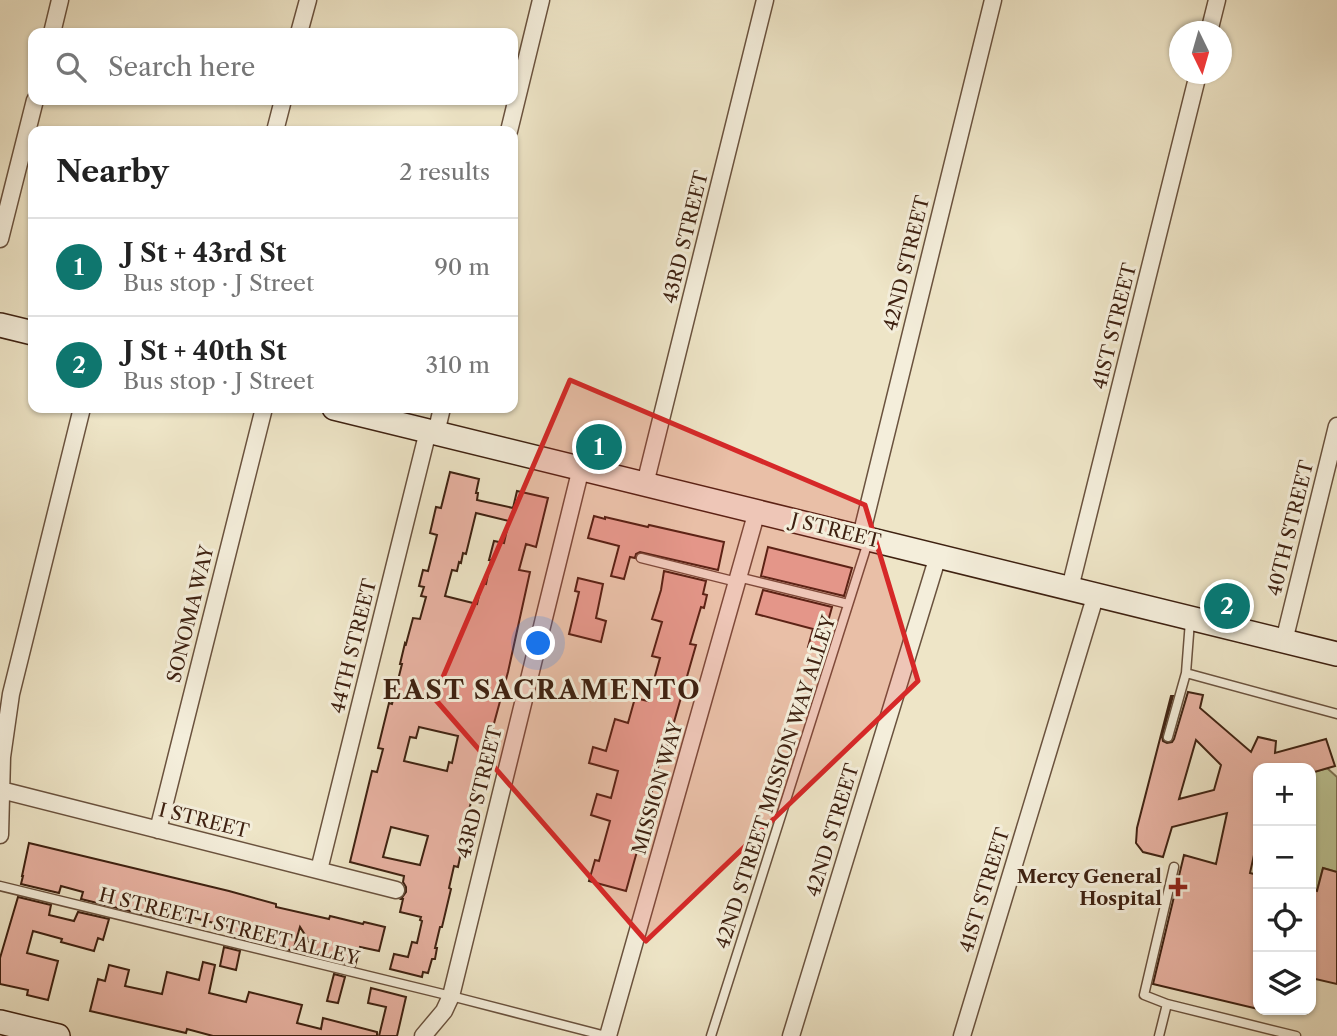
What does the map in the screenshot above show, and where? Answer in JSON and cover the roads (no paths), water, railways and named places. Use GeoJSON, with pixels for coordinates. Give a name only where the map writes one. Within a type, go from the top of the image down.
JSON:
{"type":"FeatureCollection","features":[{"type":"Feature","properties":{"kind":"main road"},"geometry":{"type":"LineString","coordinates":[[0,325],[28,332]]}},
{"type":"Feature","properties":{"kind":"main road","name":"J STREET"},"geometry":{"type":"LineString","coordinates":[[354,413],[1337,654]]}},
{"type":"Feature","properties":{"kind":"main road"},"geometry":{"type":"LineString","coordinates":[[0,1022],[58,1036]]}},
{"type":"Feature","properties":{"kind":"street"},"geometry":{"type":"LineString","coordinates":[[53,28],[60,0]]}},
{"type":"Feature","properties":{"kind":"street"},"geometry":{"type":"LineString","coordinates":[[300,28],[308,0]]}},
{"type":"Feature","properties":{"kind":"street"},"geometry":{"type":"LineString","coordinates":[[518,94],[541,0]]}},
{"type":"Feature","properties":{"kind":"street","name":"43RD STREET"},"geometry":{"type":"LineString","coordinates":[[645,484],[765,0]]}},
{"type":"Feature","properties":{"kind":"street","name":"42ND STREET"},"geometry":{"type":"LineString","coordinates":[[865,537],[993,0]]}},
{"type":"Feature","properties":{"kind":"street"},"geometry":{"type":"LineString","coordinates":[[1212,21],[1217,0]]}},
{"type":"Feature","properties":{"kind":"street","name":"41ST STREET"},"geometry":{"type":"LineString","coordinates":[[1070,588],[1196,84]]}},
{"type":"Feature","properties":{"kind":"street"},"geometry":{"type":"LineString","coordinates":[[28,126],[34,105]]}},
{"type":"Feature","properties":{"kind":"street"},"geometry":{"type":"LineString","coordinates":[[276,126],[282,105]]}},
{"type":"Feature","properties":{"kind":"street"},"geometry":{"type":"LineString","coordinates":[[510,126],[515,105]]}},
{"type":"Feature","properties":{"kind":"street"},"geometry":{"type":"LineString","coordinates":[[0,239],[28,128]]}},
{"type":"Feature","properties":{"kind":"street"},"geometry":{"type":"LineString","coordinates":[[0,835],[1,790],[11,694],[81,413]]}},
{"type":"Feature","properties":{"kind":"street","name":"SONOMA WAY"},"geometry":{"type":"LineString","coordinates":[[158,830],[263,413]]}},
{"type":"Feature","properties":{"kind":"street","name":"44TH STREET"},"geometry":{"type":"LineString","coordinates":[[319,870],[432,432],[440,413]]}},
{"type":"Feature","properties":{"kind":"street","name":"40TH STREET"},"geometry":{"type":"LineString","coordinates":[[1283,640],[1337,426]]}},
{"type":"Feature","properties":{"kind":"street","name":"43RD STREET"},"geometry":{"type":"LineString","coordinates":[[424,1036],[444,1011],[451,996],[581,468]]}},
{"type":"Feature","properties":{"kind":"street","name":"MISSION WAY"},"geometry":{"type":"LineString","coordinates":[[607,1036],[757,511]]}},
{"type":"Feature","properties":{"kind":"street","name":"42ND STREET"},"geometry":{"type":"LineString","coordinates":[[791,1036],[938,556]]}},
{"type":"Feature","properties":{"kind":"street","name":"41ST STREET"},"geometry":{"type":"LineString","coordinates":[[962,1036],[1096,594]]}},
{"type":"Feature","properties":{"kind":"street","name":"I STREET"},"geometry":{"type":"LineString","coordinates":[[1,790],[396,890]]}},
{"type":"Feature","properties":{"kind":"lane","name":"42ND STREET MISSION WAY ALLEY"},"geometry":{"type":"LineString","coordinates":[[711,1036],[848,604],[865,537]]}},
{"type":"Feature","properties":{"kind":"lane"},"geometry":{"type":"LineString","coordinates":[[640,558],[848,604]]}},
{"type":"Feature","properties":{"kind":"lane"},"geometry":{"type":"LineString","coordinates":[[1168,737],[1186,673],[1190,618]]}},
{"type":"Feature","properties":{"kind":"lane"},"geometry":{"type":"LineString","coordinates":[[1186,673],[1337,714]]}},
{"type":"Feature","properties":{"kind":"lane"},"geometry":{"type":"LineString","coordinates":[[1174,867],[1144,995],[1167,1004],[1296,1036]]}},
{"type":"Feature","properties":{"kind":"lane","name":"H STREET I STREET ALLEY"},"geometry":{"type":"LineString","coordinates":[[0,886],[451,996],[574,1032],[607,1036]]}},
{"type":"Feature","properties":{"kind":"lane"},"geometry":{"type":"LineString","coordinates":[[1159,1036],[1167,1004]]}},
{"type":"Feature","properties":{"kind":"place","name":"J St + 43rd St"},"geometry":{"type":"Point","coordinates":[599,447]}},
{"type":"Feature","properties":{"kind":"place","name":"J St + 40th St"},"geometry":{"type":"Point","coordinates":[1227,606]}},
{"type":"Feature","properties":{"kind":"place","name":"Mercy General Hospital"},"geometry":{"type":"Point","coordinates":[1178,887]}},
{"type":"Feature","properties":{"kind":"district","name":"EAST SACRAMENTO"},"geometry":{"type":"Point","coordinates":[542,690]}}]}
